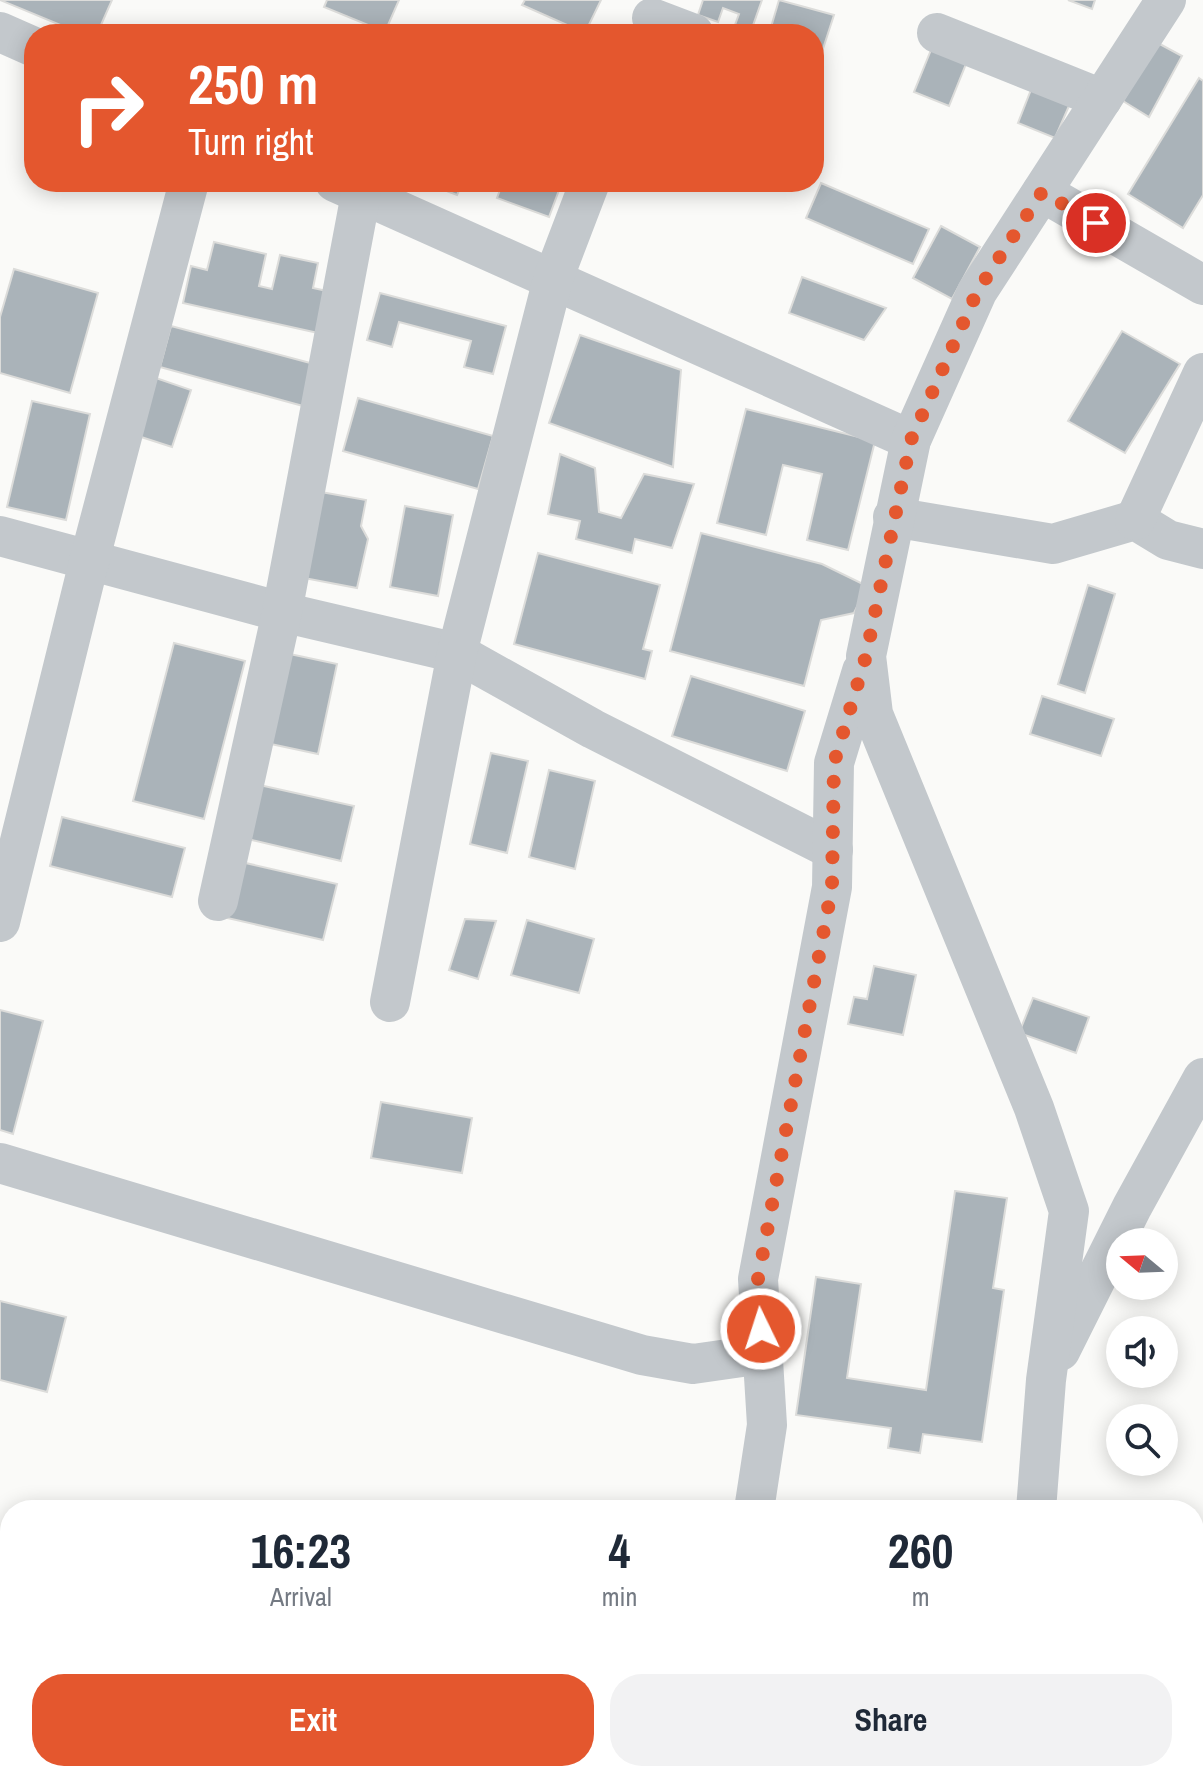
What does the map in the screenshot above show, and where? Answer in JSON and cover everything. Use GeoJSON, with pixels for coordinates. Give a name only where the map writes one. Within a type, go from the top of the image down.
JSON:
{"type":"FeatureCollection","features":[{"type":"Feature","properties":{"kind":"street"},"geometry":{"type":"LineString","coordinates":[[756,1500],[767,1425],[758,1279],[832,887],[834,763],[866,656],[911,440],[977,292],[1166,0]]}},
{"type":"Feature","properties":{"kind":"street"},"geometry":{"type":"LineString","coordinates":[[0,32],[24,43]]}},
{"type":"Feature","properties":{"kind":"street"},"geometry":{"type":"LineString","coordinates":[[937,33],[1102,99]]}},
{"type":"Feature","properties":{"kind":"street"},"geometry":{"type":"LineString","coordinates":[[0,922],[90,558],[186,192]]}},
{"type":"Feature","properties":{"kind":"street"},"geometry":{"type":"LineString","coordinates":[[218,901],[282,612],[347,192]]}},
{"type":"Feature","properties":{"kind":"street"},"geometry":{"type":"LineString","coordinates":[[357,192],[911,440]]}},
{"type":"Feature","properties":{"kind":"street"},"geometry":{"type":"LineString","coordinates":[[390,1002],[457,653],[553,279],[586,192]]}},
{"type":"Feature","properties":{"kind":"street"},"geometry":{"type":"LineString","coordinates":[[1042,192],[1203,285]]}},
{"type":"Feature","properties":{"kind":"street"},"geometry":{"type":"LineString","coordinates":[[1135,520],[1203,373]]}},
{"type":"Feature","properties":{"kind":"street"},"geometry":{"type":"LineString","coordinates":[[893,517],[1053,544],[1135,520],[1168,540],[1203,549]]}},
{"type":"Feature","properties":{"kind":"street"},"geometry":{"type":"LineString","coordinates":[[0,536],[282,612],[457,653],[593,729],[833,850]]}},
{"type":"Feature","properties":{"kind":"street"},"geometry":{"type":"LineString","coordinates":[[866,656],[873,714],[1034,1108],[1069,1211],[1046,1380],[1037,1500]]}},
{"type":"Feature","properties":{"kind":"street"},"geometry":{"type":"LineString","coordinates":[[1046,1380],[1132,1207],[1203,1078]]}},
{"type":"Feature","properties":{"kind":"street"},"geometry":{"type":"LineString","coordinates":[[0,1163],[642,1355],[693,1364],[763,1354]]}},
{"type":"Feature","properties":{"kind":"building"},"geometry":{"type":"Polygon","coordinates":[[[0,0],[112,0],[101,24],[58,24],[0,0]]]}},
{"type":"Feature","properties":{"kind":"building"},"geometry":{"type":"Polygon","coordinates":[[[327,0],[399,0],[388,24],[365,24],[324,7],[327,0]]]}},
{"type":"Feature","properties":{"kind":"building"},"geometry":{"type":"Polygon","coordinates":[[[525,0],[601,0],[589,24],[565,24],[522,5],[525,0]]]}},
{"type":"Feature","properties":{"kind":"building"},"geometry":{"type":"Polygon","coordinates":[[[703,0],[762,0],[753,24],[735,24],[739,14],[723,8],[718,22],[698,15],[703,0]]]}},
{"type":"Feature","properties":{"kind":"building"},"geometry":{"type":"Polygon","coordinates":[[[779,0],[834,15],[824,46],[824,24],[772,24],[779,0]]]}},
{"type":"Feature","properties":{"kind":"building"},"geometry":{"type":"Polygon","coordinates":[[[1068,0],[1095,0],[1092,9],[1068,0]]]}},
{"type":"Feature","properties":{"kind":"building"},"geometry":{"type":"Polygon","coordinates":[[[935,40],[970,54],[949,106],[914,92],[935,40]]]}},
{"type":"Feature","properties":{"kind":"building"},"geometry":{"type":"Polygon","coordinates":[[[1156,42],[1182,56],[1149,117],[1123,101],[1156,42]]]}},
{"type":"Feature","properties":{"kind":"building"},"geometry":{"type":"Polygon","coordinates":[[[1199,78],[1203,81],[1203,195],[1183,228],[1128,194],[1199,78]]]}},
{"type":"Feature","properties":{"kind":"building"},"geometry":{"type":"Polygon","coordinates":[[[1034,82],[1072,99],[1055,138],[1018,123],[1034,82]]]}},
{"type":"Feature","properties":{"kind":"building"},"geometry":{"type":"Polygon","coordinates":[[[824,184],[929,229],[913,264],[806,218],[817,192],[824,192],[824,184]]]}},
{"type":"Feature","properties":{"kind":"building"},"geometry":{"type":"Polygon","coordinates":[[[499,192],[558,192],[549,217],[497,198],[499,192]]]}},
{"type":"Feature","properties":{"kind":"building"},"geometry":{"type":"Polygon","coordinates":[[[941,226],[980,247],[952,299],[913,278],[941,226]]]}},
{"type":"Feature","properties":{"kind":"building"},"geometry":{"type":"Polygon","coordinates":[[[214,242],[266,254],[259,286],[272,289],[280,255],[318,263],[313,288],[327,291],[318,333],[183,303],[191,266],[207,270],[214,242]]]}},
{"type":"Feature","properties":{"kind":"building"},"geometry":{"type":"Polygon","coordinates":[[[14,269],[98,293],[70,393],[0,373],[0,317],[14,269]]]}},
{"type":"Feature","properties":{"kind":"building"},"geometry":{"type":"Polygon","coordinates":[[[802,277],[886,308],[864,340],[789,313],[802,277]]]}},
{"type":"Feature","properties":{"kind":"building"},"geometry":{"type":"Polygon","coordinates":[[[380,293],[506,326],[493,374],[464,367],[471,341],[399,322],[392,347],[367,340],[380,293]]]}},
{"type":"Feature","properties":{"kind":"building"},"geometry":{"type":"Polygon","coordinates":[[[171,326],[314,364],[303,406],[160,367],[171,326]]]}},
{"type":"Feature","properties":{"kind":"building"},"geometry":{"type":"Polygon","coordinates":[[[1122,331],[1180,364],[1125,453],[1068,421],[1122,331]]]}},
{"type":"Feature","properties":{"kind":"building"},"geometry":{"type":"Polygon","coordinates":[[[580,335],[681,370],[673,467],[549,423],[580,335]]]}},
{"type":"Feature","properties":{"kind":"building"},"geometry":{"type":"Polygon","coordinates":[[[153,377],[191,390],[172,447],[135,435],[153,377]]]}},
{"type":"Feature","properties":{"kind":"building"},"geometry":{"type":"Polygon","coordinates":[[[358,398],[493,436],[478,489],[343,451],[358,398]]]}},
{"type":"Feature","properties":{"kind":"building"},"geometry":{"type":"Polygon","coordinates":[[[32,401],[90,414],[66,520],[7,507],[32,401]]]}},
{"type":"Feature","properties":{"kind":"building"},"geometry":{"type":"Polygon","coordinates":[[[746,409],[875,441],[848,550],[807,540],[822,474],[783,465],[766,535],[717,523],[746,409]]]}},
{"type":"Feature","properties":{"kind":"building"},"geometry":{"type":"Polygon","coordinates":[[[560,454],[595,468],[599,512],[621,518],[644,474],[694,484],[672,548],[635,539],[632,553],[576,539],[580,521],[548,514],[560,454]]]}},
{"type":"Feature","properties":{"kind":"building"},"geometry":{"type":"Polygon","coordinates":[[[321,492],[366,500],[361,526],[368,539],[357,588],[304,578],[321,492]]]}},
{"type":"Feature","properties":{"kind":"building"},"geometry":{"type":"Polygon","coordinates":[[[405,506],[453,515],[438,596],[390,587],[405,506]]]}},
{"type":"Feature","properties":{"kind":"building"},"geometry":{"type":"Polygon","coordinates":[[[701,533],[822,564],[867,586],[854,613],[821,620],[804,686],[670,651],[701,533]]]}},
{"type":"Feature","properties":{"kind":"building"},"geometry":{"type":"Polygon","coordinates":[[[538,553],[660,585],[643,649],[652,651],[645,679],[514,644],[538,553]]]}},
{"type":"Feature","properties":{"kind":"building"},"geometry":{"type":"Polygon","coordinates":[[[1088,585],[1115,594],[1085,693],[1058,684],[1088,585]]]}},
{"type":"Feature","properties":{"kind":"building"},"geometry":{"type":"Polygon","coordinates":[[[174,643],[245,661],[204,819],[133,801],[174,643]]]}},
{"type":"Feature","properties":{"kind":"building"},"geometry":{"type":"Polygon","coordinates":[[[285,653],[337,664],[318,754],[266,743],[285,653]]]}},
{"type":"Feature","properties":{"kind":"building"},"geometry":{"type":"Polygon","coordinates":[[[691,676],[805,711],[787,771],[672,736],[691,676]]]}},
{"type":"Feature","properties":{"kind":"building"},"geometry":{"type":"Polygon","coordinates":[[[1042,696],[1114,719],[1101,756],[1030,734],[1042,696]]]}},
{"type":"Feature","properties":{"kind":"building"},"geometry":{"type":"Polygon","coordinates":[[[491,753],[528,761],[507,853],[470,844],[491,753]]]}},
{"type":"Feature","properties":{"kind":"building"},"geometry":{"type":"Polygon","coordinates":[[[549,770],[595,781],[575,869],[529,857],[549,770]]]}},
{"type":"Feature","properties":{"kind":"building"},"geometry":{"type":"Polygon","coordinates":[[[255,784],[354,806],[341,861],[243,838],[255,784]]]}},
{"type":"Feature","properties":{"kind":"building"},"geometry":{"type":"Polygon","coordinates":[[[62,817],[185,848],[172,897],[50,866],[62,817]]]}},
{"type":"Feature","properties":{"kind":"building"},"geometry":{"type":"Polygon","coordinates":[[[237,861],[337,884],[323,940],[223,917],[237,861]]]}},
{"type":"Feature","properties":{"kind":"building"},"geometry":{"type":"Polygon","coordinates":[[[465,919],[496,921],[478,979],[449,970],[465,919]]]}},
{"type":"Feature","properties":{"kind":"building"},"geometry":{"type":"Polygon","coordinates":[[[527,920],[594,939],[579,993],[511,975],[527,920]]]}},
{"type":"Feature","properties":{"kind":"building"},"geometry":{"type":"Polygon","coordinates":[[[874,966],[916,975],[903,1035],[848,1024],[854,997],[867,999],[874,966]]]}},
{"type":"Feature","properties":{"kind":"building"},"geometry":{"type":"Polygon","coordinates":[[[1033,998],[1089,1017],[1076,1053],[1019,1033],[1033,998]]]}},
{"type":"Feature","properties":{"kind":"building"},"geometry":{"type":"Polygon","coordinates":[[[0,1010],[43,1021],[13,1134],[0,1130],[0,1010]]]}},
{"type":"Feature","properties":{"kind":"building"},"geometry":{"type":"Polygon","coordinates":[[[381,1102],[472,1118],[462,1173],[371,1158],[381,1102]]]}},
{"type":"Feature","properties":{"kind":"building"},"geometry":{"type":"Polygon","coordinates":[[[955,1191],[1007,1198],[993,1288],[1004,1290],[982,1442],[923,1434],[920,1453],[888,1448],[891,1428],[796,1415],[816,1277],[861,1284],[847,1378],[926,1390],[955,1191]]]}},
{"type":"Feature","properties":{"kind":"building"},"geometry":{"type":"Polygon","coordinates":[[[0,1301],[66,1317],[47,1392],[0,1380],[0,1301]]]}},
{"type":"Feature","properties":{"kind":"route"},"geometry":{"type":"LineString","coordinates":[[761,1329],[758,1279],[832,887],[834,763],[866,656],[911,440],[977,292],[1042,192],[1096,223]]}}]}
